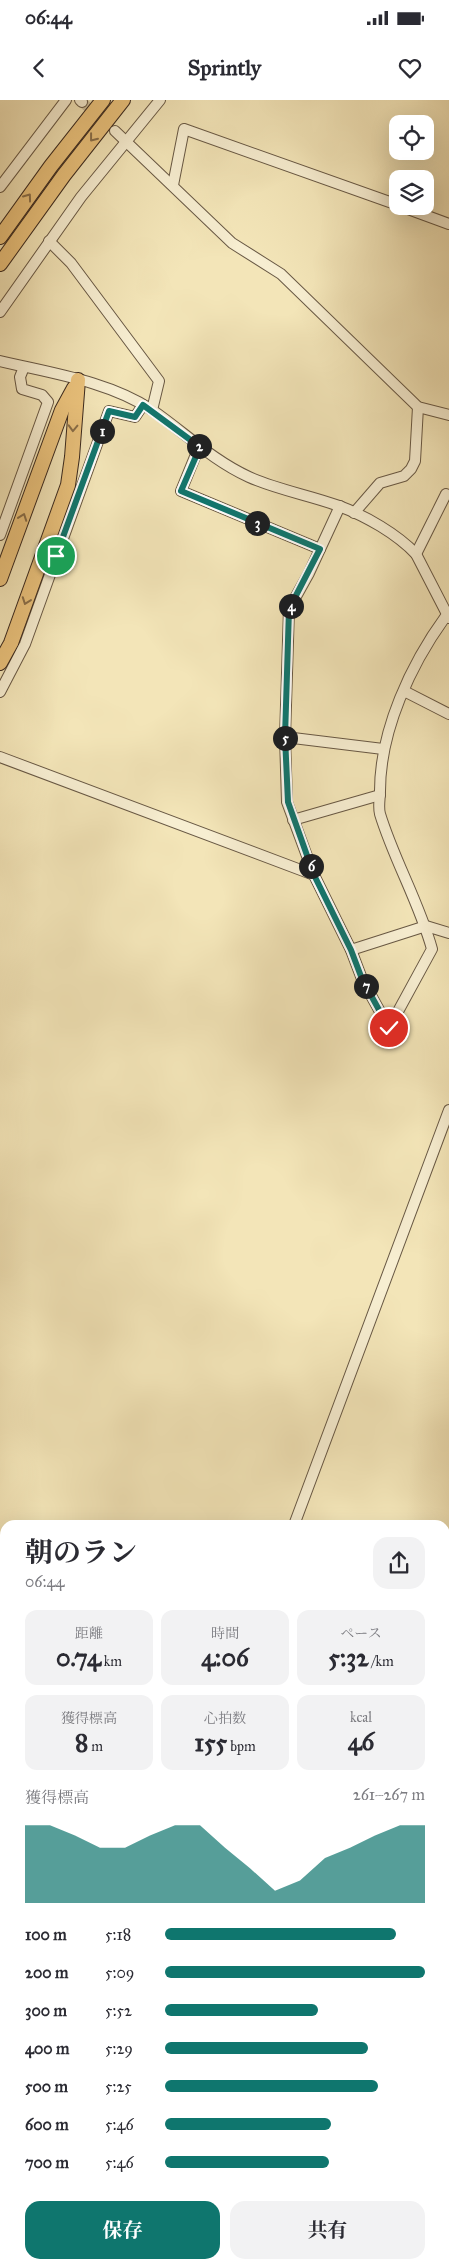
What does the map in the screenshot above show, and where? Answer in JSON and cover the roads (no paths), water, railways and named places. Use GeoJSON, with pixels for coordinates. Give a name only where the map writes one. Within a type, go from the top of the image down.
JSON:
{"type":"FeatureCollection","features":[{"type":"Feature","properties":{"kind":"highway"},"geometry":{"type":"LineString","coordinates":[[0,237],[51,166],[104,100]]}},
{"type":"Feature","properties":{"kind":"highway"},"geometry":{"type":"LineString","coordinates":[[0,264],[64,175],[123,100]]}},
{"type":"Feature","properties":{"kind":"highway"},"geometry":{"type":"LineString","coordinates":[[0,578],[62,410],[78,380]]}},
{"type":"Feature","properties":{"kind":"highway"},"geometry":{"type":"LineString","coordinates":[[0,663],[10,643],[68,485],[78,380]]}},
{"type":"Feature","properties":{"kind":"street"},"geometry":{"type":"LineString","coordinates":[[0,188],[66,100]]}},
{"type":"Feature","properties":{"kind":"street"},"geometry":{"type":"LineString","coordinates":[[0,312],[49,241],[124,142],[160,100]]}},
{"type":"Feature","properties":{"kind":"street"},"geometry":{"type":"LineString","coordinates":[[173,185],[184,130],[389,202]]}},
{"type":"Feature","properties":{"kind":"street"},"geometry":{"type":"LineString","coordinates":[[115,132],[232,243],[281,274],[418,407],[449,415]]}},
{"type":"Feature","properties":{"kind":"street"},"geometry":{"type":"LineString","coordinates":[[424,215],[449,224]]}},
{"type":"Feature","properties":{"kind":"street"},"geometry":{"type":"LineString","coordinates":[[0,692],[25,644],[109,411],[135,417],[147,407],[159,381],[71,263],[49,241]]}},
{"type":"Feature","properties":{"kind":"street"},"geometry":{"type":"LineString","coordinates":[[0,361],[78,380],[110,390],[147,407],[223,463],[264,483],[340,506],[377,525],[416,554],[448,617],[425,644],[404,691],[383,749],[380,812],[426,926],[432,949],[389,1028],[362,979],[351,950],[314,875],[288,802],[285,737],[289,609],[340,506]]}},
{"type":"Feature","properties":{"kind":"street"},"geometry":{"type":"LineString","coordinates":[[0,535],[48,402],[42,395],[22,389],[20,377],[24,367]]}},
{"type":"Feature","properties":{"kind":"street"},"geometry":{"type":"LineString","coordinates":[[354,513],[380,483],[404,476],[411,469],[415,461],[418,407]]}},
{"type":"Feature","properties":{"kind":"street"},"geometry":{"type":"LineString","coordinates":[[200,447],[181,491],[320,549]]}},
{"type":"Feature","properties":{"kind":"street"},"geometry":{"type":"LineString","coordinates":[[416,554],[446,494]]}},
{"type":"Feature","properties":{"kind":"street"},"geometry":{"type":"LineString","coordinates":[[404,691],[449,714]]}},
{"type":"Feature","properties":{"kind":"street"},"geometry":{"type":"LineString","coordinates":[[285,737],[383,749]]}},
{"type":"Feature","properties":{"kind":"street"},"geometry":{"type":"LineString","coordinates":[[0,757],[314,875]]}},
{"type":"Feature","properties":{"kind":"street"},"geometry":{"type":"LineString","coordinates":[[294,820],[380,795]]}},
{"type":"Feature","properties":{"kind":"street"},"geometry":{"type":"LineString","coordinates":[[351,950],[426,926],[449,933]]}},
{"type":"Feature","properties":{"kind":"street"},"geometry":{"type":"LineString","coordinates":[[296,1520],[449,1110]]}},
{"type":"Feature","properties":{"kind":"tunnel"},"geometry":{"type":"LineString","coordinates":[[82,102],[109,126]]}}]}
